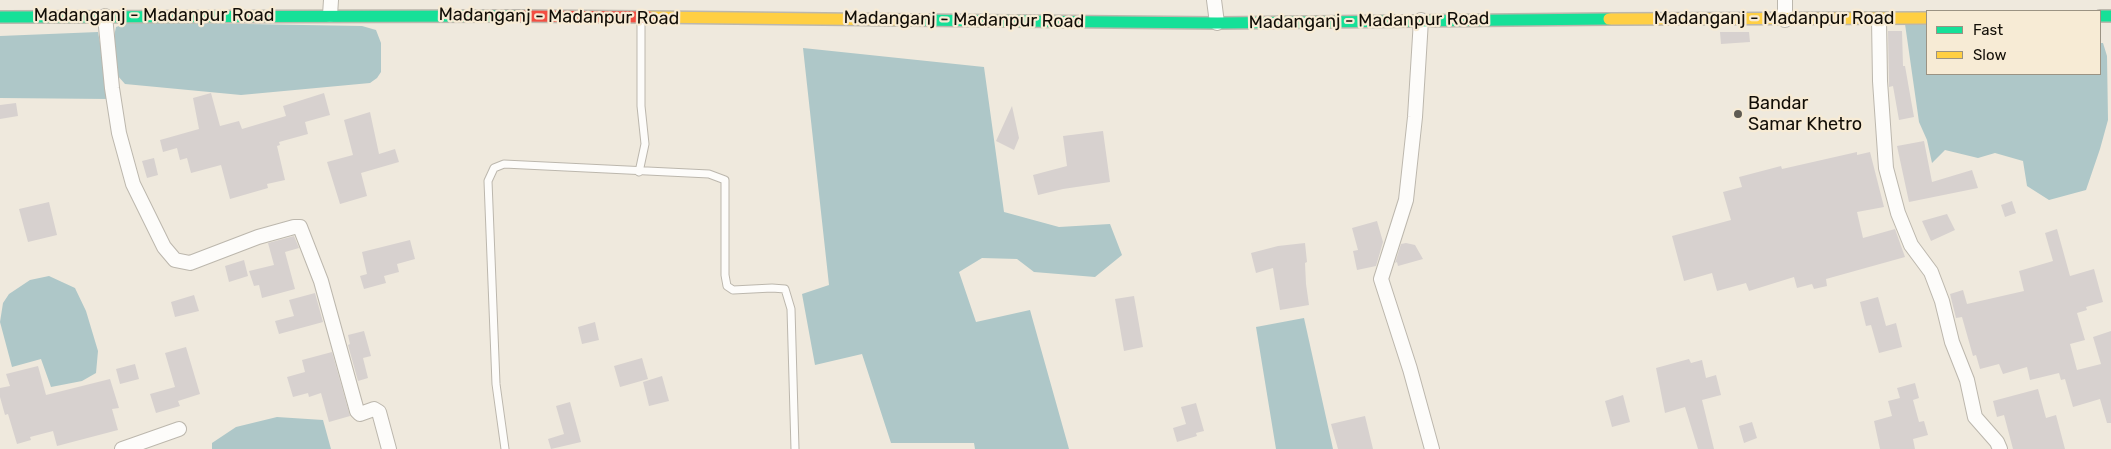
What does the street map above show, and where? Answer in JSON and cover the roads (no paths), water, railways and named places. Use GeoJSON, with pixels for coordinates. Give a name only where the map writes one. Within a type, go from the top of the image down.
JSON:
{"type":"FeatureCollection","features":[{"type":"Feature","properties":{"kind":"main road","name":"Madanganj - Madanpur Road"},"geometry":{"type":"LineString","coordinates":[[0,17],[330,15],[1217,23],[1420,20],[1926,18]]}},
{"type":"Feature","properties":{"kind":"street"},"geometry":{"type":"LineString","coordinates":[[330,15],[331,0]]}},
{"type":"Feature","properties":{"kind":"street"},"geometry":{"type":"LineString","coordinates":[[1214,0],[1217,23]]}},
{"type":"Feature","properties":{"kind":"street"},"geometry":{"type":"LineString","coordinates":[[1784,20],[1785,0]]}},
{"type":"Feature","properties":{"kind":"street"},"geometry":{"type":"LineString","coordinates":[[105,16],[112,88],[119,133],[134,184],[164,247],[175,260],[190,263],[258,236],[300,227],[321,281],[357,411],[360,414],[374,410],[379,412],[390,449]]}},
{"type":"Feature","properties":{"kind":"street"},"geometry":{"type":"LineString","coordinates":[[1879,19],[1880,81],[1886,168],[1898,213],[1911,245],[1931,272],[1942,301],[1952,342],[1967,380],[1975,417],[1997,442],[2000,449]]}},
{"type":"Feature","properties":{"kind":"street"},"geometry":{"type":"LineString","coordinates":[[1420,20],[1415,117],[1406,200],[1381,279],[1410,370],[1432,449]]}},
{"type":"Feature","properties":{"kind":"street"},"geometry":{"type":"LineString","coordinates":[[122,449],[179,429]]}},
{"type":"Feature","properties":{"kind":"lane"},"geometry":{"type":"LineString","coordinates":[[639,172],[645,144],[641,106],[640,17]]}},
{"type":"Feature","properties":{"kind":"lane"},"geometry":{"type":"LineString","coordinates":[[505,449],[496,384],[488,181],[494,168],[504,164],[709,174],[725,180],[725,275],[727,286],[733,290],[785,289],[791,309],[794,449]]}},
{"type":"Feature","properties":{"kind":"water"},"geometry":{"type":"Polygon","coordinates":[[[131,22],[362,26],[376,30],[381,43],[381,72],[370,83],[241,95],[125,84],[117,75],[113,41],[116,27],[131,22]]]}},
{"type":"Feature","properties":{"kind":"water"},"geometry":{"type":"Polygon","coordinates":[[[1905,24],[1926,24],[1926,75],[2101,75],[2101,43],[2103,43],[2107,56],[2108,120],[2086,190],[2049,200],[2027,186],[2023,161],[1995,153],[1978,158],[1945,150],[1932,163],[1927,140],[1919,122],[1905,24]]]}},
{"type":"Feature","properties":{"kind":"water"},"geometry":{"type":"Polygon","coordinates":[[[98,32],[110,99],[0,98],[0,36],[98,32]]]}},
{"type":"Feature","properties":{"kind":"water"},"geometry":{"type":"Polygon","coordinates":[[[803,48],[984,67],[1004,212],[1059,227],[1110,224],[1122,255],[1095,277],[1034,272],[1017,259],[982,258],[959,272],[976,322],[1030,310],[1069,449],[975,449],[974,443],[891,443],[862,354],[815,365],[802,294],[829,285],[803,48]]]}},
{"type":"Feature","properties":{"kind":"water"},"geometry":{"type":"Polygon","coordinates":[[[49,276],[75,288],[86,311],[98,351],[96,373],[82,381],[51,387],[41,359],[12,367],[0,322],[3,303],[9,294],[30,280],[49,276]]]}},
{"type":"Feature","properties":{"kind":"water"},"geometry":{"type":"Polygon","coordinates":[[[1304,318],[1333,449],[1276,449],[1256,327],[1304,318]]]}},
{"type":"Feature","properties":{"kind":"water"},"geometry":{"type":"Polygon","coordinates":[[[277,417],[323,420],[331,449],[212,449],[212,443],[236,427],[277,417]]]}},
{"type":"Feature","properties":{"kind":"place","name":"Bandar Samar Khetro"},"geometry":{"type":"Point","coordinates":[1738,114]}}]}
